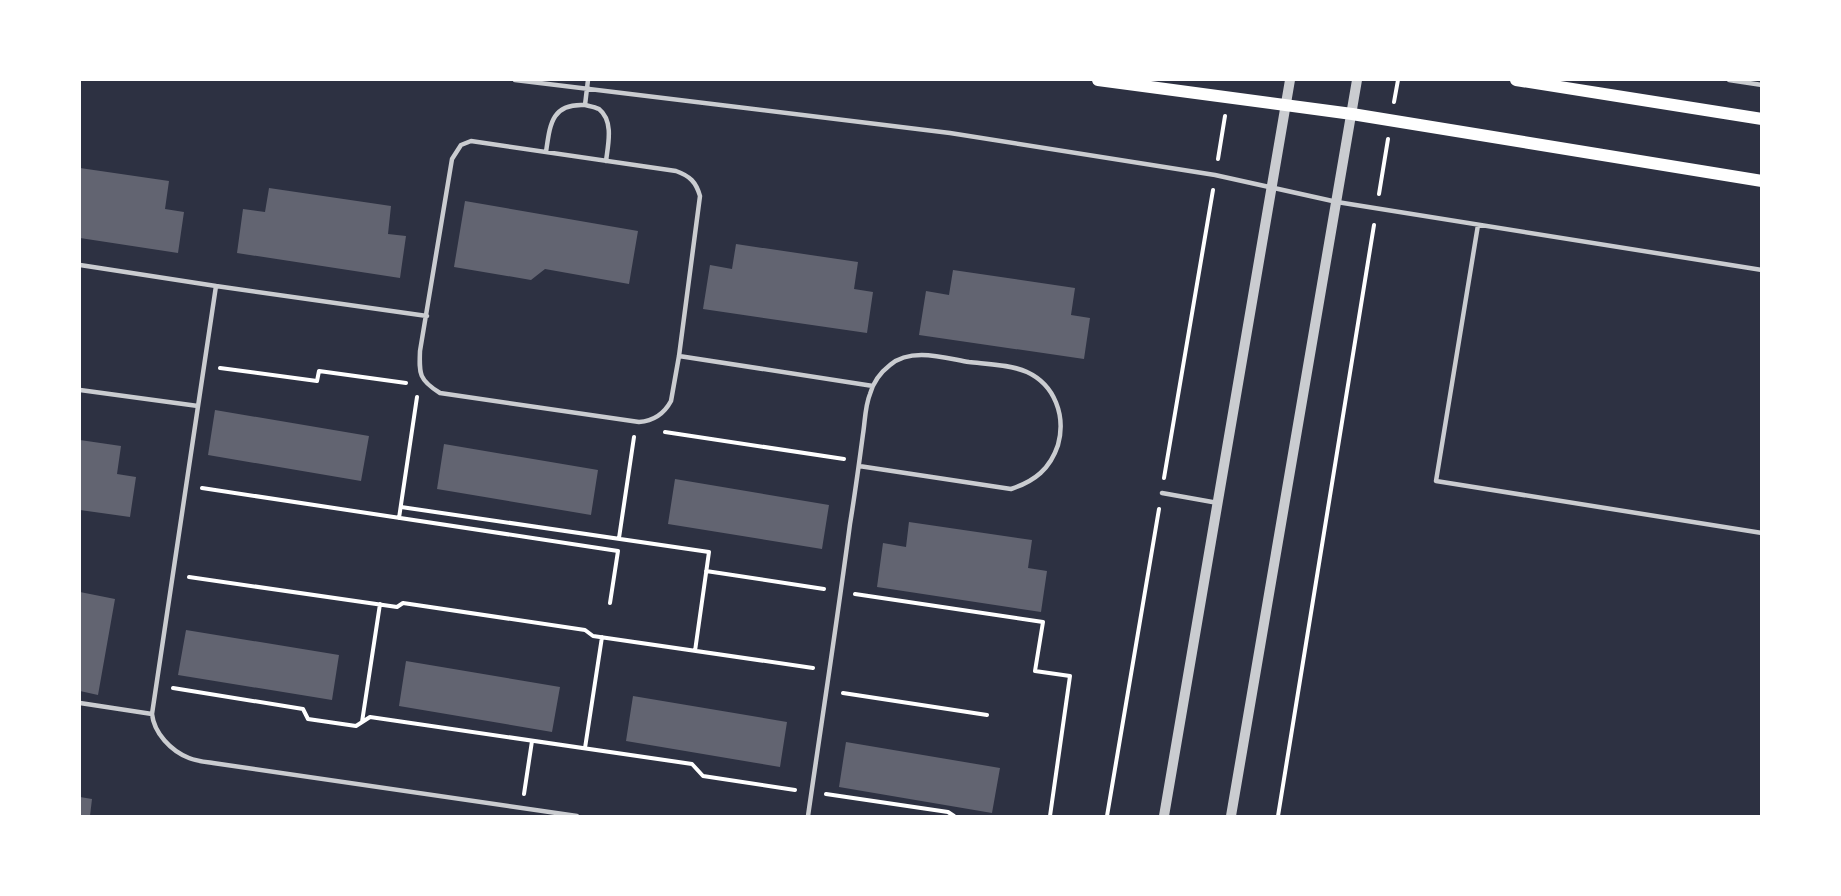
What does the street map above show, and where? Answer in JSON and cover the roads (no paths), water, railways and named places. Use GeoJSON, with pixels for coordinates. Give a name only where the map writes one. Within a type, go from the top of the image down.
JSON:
{"type":"FeatureCollection","features":[{"type":"Feature","properties":{"kind":"main road"},"geometry":{"type":"LineString","coordinates":[[1098,80],[1352,114],[1761,182]]}},
{"type":"Feature","properties":{"kind":"main road"},"geometry":{"type":"LineString","coordinates":[[1516,80],[1761,119]]}},
{"type":"Feature","properties":{"kind":"street"},"geometry":{"type":"LineString","coordinates":[[1164,816],[1290,80]]}},
{"type":"Feature","properties":{"kind":"street"},"geometry":{"type":"LineString","coordinates":[[1231,816],[1357,80]]}},
{"type":"Feature","properties":{"kind":"lane"},"geometry":{"type":"LineString","coordinates":[[514,80],[950,133],[1215,175],[1337,202],[1761,270]]}},
{"type":"Feature","properties":{"kind":"lane"},"geometry":{"type":"LineString","coordinates":[[585,105],[588,80]]}},
{"type":"Feature","properties":{"kind":"lane"},"geometry":{"type":"LineString","coordinates":[[1729,80],[1761,85]]}},
{"type":"Feature","properties":{"kind":"lane"},"geometry":{"type":"LineString","coordinates":[[546,152],[552,119],[572,104],[585,105],[598,108],[605,118],[609,138],[606,161]]}},
{"type":"Feature","properties":{"kind":"lane"},"geometry":{"type":"LineString","coordinates":[[471,141],[546,152],[676,171],[687,175],[696,185],[700,196],[671,401],[650,421],[637,422],[440,393],[428,386],[422,379],[419,369],[426,316],[452,159],[456,151],[461,145],[471,141]]}},
{"type":"Feature","properties":{"kind":"lane"},"geometry":{"type":"LineString","coordinates":[[1478,225],[1436,481],[1761,533]]}},
{"type":"Feature","properties":{"kind":"lane"},"geometry":{"type":"LineString","coordinates":[[80,265],[426,316]]}},
{"type":"Feature","properties":{"kind":"lane"},"geometry":{"type":"LineString","coordinates":[[216,286],[152,714],[153,724],[160,735],[175,750],[190,759],[578,816]]}},
{"type":"Feature","properties":{"kind":"lane"},"geometry":{"type":"LineString","coordinates":[[808,816],[830,670],[859,463],[869,396],[873,386],[891,364],[911,356],[932,355],[1026,371],[1048,388],[1057,400],[1061,418],[1055,453],[1045,470],[1028,484],[1011,489],[859,463]]}},
{"type":"Feature","properties":{"kind":"lane"},"geometry":{"type":"LineString","coordinates":[[679,356],[873,386]]}},
{"type":"Feature","properties":{"kind":"lane"},"geometry":{"type":"LineString","coordinates":[[80,390],[198,406]]}},
{"type":"Feature","properties":{"kind":"lane"},"geometry":{"type":"LineString","coordinates":[[1161,494],[1218,503]]}},
{"type":"Feature","properties":{"kind":"lane"},"geometry":{"type":"LineString","coordinates":[[80,703],[152,714]]}}]}
